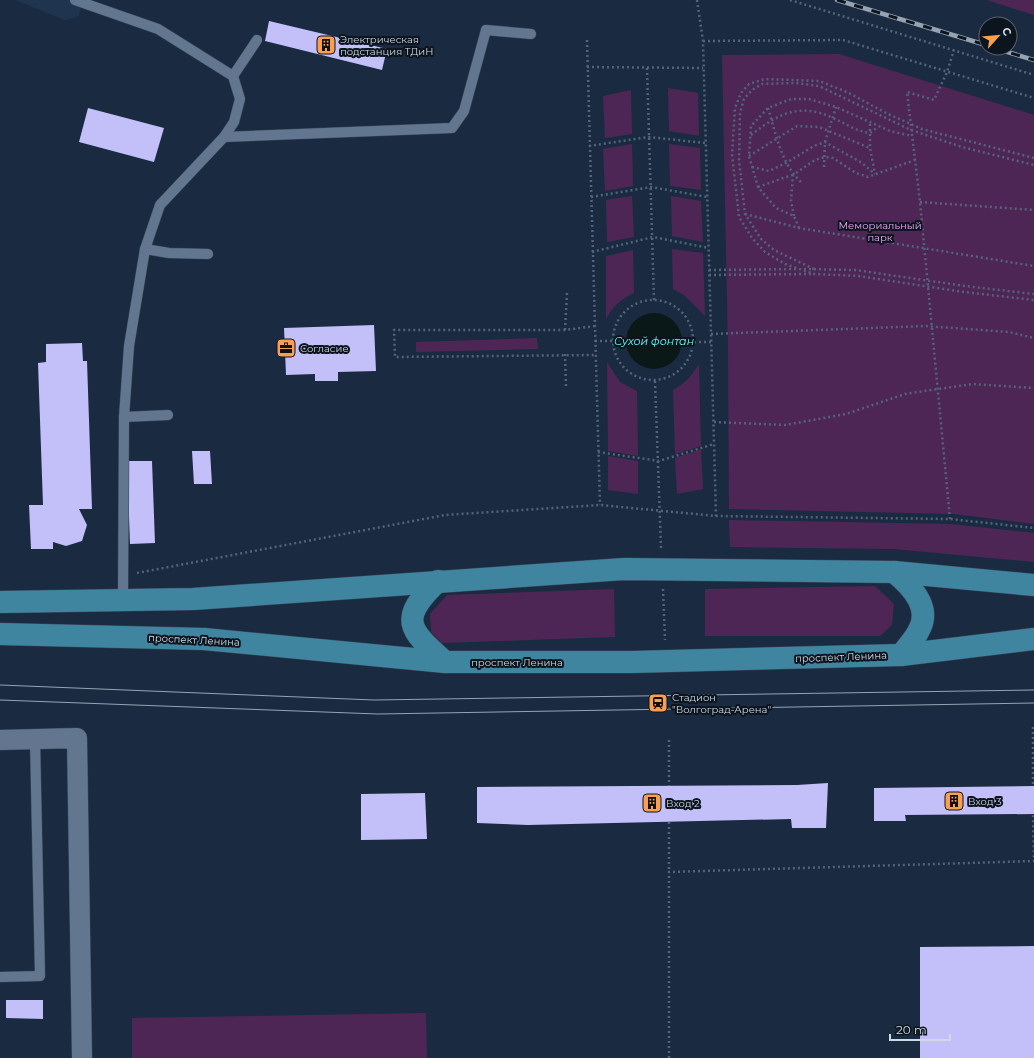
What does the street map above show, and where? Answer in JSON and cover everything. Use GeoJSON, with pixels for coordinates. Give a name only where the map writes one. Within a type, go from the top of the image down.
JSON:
{"type":"FeatureCollection","features":[{"type":"Feature","properties":{"kind":"main road"},"geometry":{"type":"LineString","coordinates":[[0,602],[193,599],[624,569],[894,572],[1034,585]]}},
{"type":"Feature","properties":{"kind":"main road"},"geometry":{"type":"LineString","coordinates":[[894,572],[907,583],[919,598],[922,614],[920,629],[900,655]]}},
{"type":"Feature","properties":{"kind":"main road"},"geometry":{"type":"LineString","coordinates":[[438,581],[417,604],[412,618],[414,631],[426,645],[445,662]]}},
{"type":"Feature","properties":{"kind":"main road","name":"проспект Ленина"},"geometry":{"type":"LineString","coordinates":[[0,634],[204,639],[445,662],[665,662],[900,655],[1034,639]]}},
{"type":"Feature","properties":{"kind":"street"},"geometry":{"type":"LineString","coordinates":[[0,740],[77,738],[82,1058]]}},
{"type":"Feature","properties":{"kind":"lane"},"geometry":{"type":"LineString","coordinates":[[75,0],[158,29],[233,76],[240,98],[234,122],[224,137],[160,205],[145,249],[129,346],[124,417],[123,600]]}},
{"type":"Feature","properties":{"kind":"lane"},"geometry":{"type":"LineString","coordinates":[[224,137],[452,128],[464,111],[486,30],[531,34]]}},
{"type":"Feature","properties":{"kind":"lane"},"geometry":{"type":"LineString","coordinates":[[233,76],[257,40]]}},
{"type":"Feature","properties":{"kind":"lane"},"geometry":{"type":"LineString","coordinates":[[145,249],[169,254],[208,254]]}},
{"type":"Feature","properties":{"kind":"lane"},"geometry":{"type":"LineString","coordinates":[[124,417],[168,415]]}},
{"type":"Feature","properties":{"kind":"lane"},"geometry":{"type":"LineString","coordinates":[[0,977],[40,976],[35,739]]}},
{"type":"Feature","properties":{"kind":"path"},"geometry":{"type":"LineString","coordinates":[[697,0],[702,41],[703,68],[716,516]]}},
{"type":"Feature","properties":{"kind":"path"},"geometry":{"type":"LineString","coordinates":[[790,0],[1034,75]]}},
{"type":"Feature","properties":{"kind":"path"},"geometry":{"type":"LineString","coordinates":[[586,40],[600,505]]}},
{"type":"Feature","properties":{"kind":"path"},"geometry":{"type":"LineString","coordinates":[[702,41],[843,40],[1034,98]]}},
{"type":"Feature","properties":{"kind":"path"},"geometry":{"type":"LineString","coordinates":[[950,519],[926,280],[920,202],[907,92],[934,100],[947,72],[954,50]]}},
{"type":"Feature","properties":{"kind":"path"},"geometry":{"type":"LineString","coordinates":[[587,67],[703,68]]}},
{"type":"Feature","properties":{"kind":"path"},"geometry":{"type":"LineString","coordinates":[[647,68],[654,300]]}},
{"type":"Feature","properties":{"kind":"path"},"geometry":{"type":"LineString","coordinates":[[814,274],[785,264],[765,252],[752,238],[739,218],[732,154],[735,108],[741,93],[749,84],[765,79],[819,81],[847,92],[886,113],[911,124],[965,141],[1034,158]]}},
{"type":"Feature","properties":{"kind":"path"},"geometry":{"type":"LineString","coordinates":[[814,269],[774,250],[761,239],[745,214],[739,160],[740,113],[744,100],[752,90],[762,84],[796,83],[819,86],[911,130],[962,147],[1034,165]]}},
{"type":"Feature","properties":{"kind":"path"},"geometry":{"type":"LineString","coordinates":[[794,216],[776,208],[758,187],[749,156],[751,126],[768,108],[791,99],[809,99],[836,107],[878,127],[912,136]]}},
{"type":"Feature","properties":{"kind":"path"},"geometry":{"type":"LineString","coordinates":[[824,166],[825,142],[830,131],[836,107]]}},
{"type":"Feature","properties":{"kind":"path"},"geometry":{"type":"LineString","coordinates":[[768,108],[786,163],[793,175],[802,183]]}},
{"type":"Feature","properties":{"kind":"path"},"geometry":{"type":"LineString","coordinates":[[751,136],[772,119],[796,110],[817,113],[834,118],[859,132],[870,133],[878,127]]}},
{"type":"Feature","properties":{"kind":"path"},"geometry":{"type":"LineString","coordinates":[[870,124],[870,148],[876,175]]}},
{"type":"Feature","properties":{"kind":"path"},"geometry":{"type":"LineString","coordinates":[[749,156],[797,126],[819,127],[870,148]]}},
{"type":"Feature","properties":{"kind":"path"},"geometry":{"type":"LineString","coordinates":[[589,146],[649,137],[705,143]]}},
{"type":"Feature","properties":{"kind":"path"},"geometry":{"type":"LineString","coordinates":[[752,168],[769,171],[786,163],[814,146],[825,142],[862,163],[876,175]]}},
{"type":"Feature","properties":{"kind":"path"},"geometry":{"type":"LineString","coordinates":[[758,187],[793,175],[815,160],[825,157],[832,158],[856,173],[868,177],[915,160]]}},
{"type":"Feature","properties":{"kind":"path"},"geometry":{"type":"LineString","coordinates":[[793,175],[790,201],[799,228]]}},
{"type":"Feature","properties":{"kind":"path"},"geometry":{"type":"LineString","coordinates":[[591,197],[651,187],[707,197]]}},
{"type":"Feature","properties":{"kind":"path"},"geometry":{"type":"LineString","coordinates":[[920,202],[1034,210]]}},
{"type":"Feature","properties":{"kind":"path"},"geometry":{"type":"LineString","coordinates":[[745,214],[799,228],[924,250],[1034,266]]}},
{"type":"Feature","properties":{"kind":"path"},"geometry":{"type":"LineString","coordinates":[[592,252],[653,237],[709,248]]}},
{"type":"Feature","properties":{"kind":"path"},"geometry":{"type":"LineString","coordinates":[[709,270],[855,270],[1034,294]]}},
{"type":"Feature","properties":{"kind":"path"},"geometry":{"type":"LineString","coordinates":[[709,275],[814,274],[858,276],[1034,300]]}},
{"type":"Feature","properties":{"kind":"path"},"geometry":{"type":"LineString","coordinates":[[565,330],[567,293]]}},
{"type":"Feature","properties":{"kind":"path"},"geometry":{"type":"LineString","coordinates":[[646,300],[654,300],[660,300],[674,305],[685,315],[692,327],[694,342],[689,359],[678,373],[667,379],[655,381],[639,379],[625,370],[616,357],[612,341],[615,327],[621,314],[632,305],[646,300]]}},
{"type":"Feature","properties":{"kind":"path"},"geometry":{"type":"LineString","coordinates":[[595,326],[565,330],[394,330],[394,357],[565,354],[596,355]]}},
{"type":"Feature","properties":{"kind":"path"},"geometry":{"type":"LineString","coordinates":[[711,334],[931,326],[1009,332],[1034,338]]}},
{"type":"Feature","properties":{"kind":"path"},"geometry":{"type":"LineString","coordinates":[[595,341],[612,341]]}},
{"type":"Feature","properties":{"kind":"path"},"geometry":{"type":"LineString","coordinates":[[694,342],[711,342]]}},
{"type":"Feature","properties":{"kind":"path"},"geometry":{"type":"LineString","coordinates":[[565,354],[566,387]]}},
{"type":"Feature","properties":{"kind":"path"},"geometry":{"type":"LineString","coordinates":[[655,381],[665,662]]}},
{"type":"Feature","properties":{"kind":"path"},"geometry":{"type":"LineString","coordinates":[[714,422],[784,425],[846,414],[905,394],[972,384],[1034,388]]}},
{"type":"Feature","properties":{"kind":"path"},"geometry":{"type":"LineString","coordinates":[[598,452],[659,461],[714,444]]}},
{"type":"Feature","properties":{"kind":"path"},"geometry":{"type":"LineString","coordinates":[[123,576],[445,515],[600,505],[716,516],[950,519],[1034,528]]}},
{"type":"Feature","properties":{"kind":"path"},"geometry":{"type":"LineString","coordinates":[[1033,727],[1033,786]]}},
{"type":"Feature","properties":{"kind":"path"},"geometry":{"type":"LineString","coordinates":[[668,740],[669,786]]}},
{"type":"Feature","properties":{"kind":"path"},"geometry":{"type":"LineString","coordinates":[[669,872],[1034,861],[1033,814]]}},
{"type":"Feature","properties":{"kind":"path"},"geometry":{"type":"LineString","coordinates":[[669,822],[669,1058]]}},
{"type":"Feature","properties":{"kind":"shaded area"},"geometry":{"type":"Polygon","coordinates":[[[15,0],[82,0],[79,16],[65,20],[15,0]]]}},
{"type":"Feature","properties":{"kind":"green space"},"geometry":{"type":"Polygon","coordinates":[[[987,0],[1034,0],[1034,15],[987,0]]]}},
{"type":"Feature","properties":{"kind":"green space","name":"Мемориальный парк"},"geometry":{"type":"Polygon","coordinates":[[[839,54],[1034,115],[1034,524],[954,514],[729,509],[728,347],[722,55],[839,54]]]}},
{"type":"Feature","properties":{"kind":"green space"},"geometry":{"type":"Polygon","coordinates":[[[668,88],[698,93],[699,136],[669,131],[668,88]]]}},
{"type":"Feature","properties":{"kind":"green space"},"geometry":{"type":"Polygon","coordinates":[[[631,90],[632,134],[605,138],[603,96],[631,90]]]}},
{"type":"Feature","properties":{"kind":"green space"},"geometry":{"type":"Polygon","coordinates":[[[632,144],[633,186],[605,191],[603,149],[632,144]]]}},
{"type":"Feature","properties":{"kind":"green space"},"geometry":{"type":"Polygon","coordinates":[[[669,144],[700,148],[701,190],[670,186],[669,144]]]}},
{"type":"Feature","properties":{"kind":"green space"},"geometry":{"type":"Polygon","coordinates":[[[632,196],[634,237],[607,242],[606,200],[632,196]]]}},
{"type":"Feature","properties":{"kind":"green space"},"geometry":{"type":"Polygon","coordinates":[[[671,196],[701,201],[703,242],[672,236],[671,196]]]}},
{"type":"Feature","properties":{"kind":"green space"},"geometry":{"type":"Polygon","coordinates":[[[672,249],[703,253],[705,316],[684,295],[673,289],[672,249]]]}},
{"type":"Feature","properties":{"kind":"green space"},"geometry":{"type":"Polygon","coordinates":[[[633,250],[634,293],[617,304],[606,319],[606,256],[633,250]]]}},
{"type":"Feature","properties":{"kind":"green space"},"geometry":{"type":"Polygon","coordinates":[[[537,338],[538,349],[416,352],[416,342],[537,338]]]}},
{"type":"Feature","properties":{"kind":"green space"},"geometry":{"type":"Polygon","coordinates":[[[607,362],[620,382],[637,391],[638,456],[608,451],[607,362]]]}},
{"type":"Feature","properties":{"kind":"green space"},"geometry":{"type":"Polygon","coordinates":[[[699,364],[701,446],[675,454],[673,390],[688,379],[699,364]]]}},
{"type":"Feature","properties":{"kind":"green space"},"geometry":{"type":"Polygon","coordinates":[[[701,449],[703,489],[677,494],[675,458],[701,449]]]}},
{"type":"Feature","properties":{"kind":"green space"},"geometry":{"type":"Polygon","coordinates":[[[608,456],[638,461],[638,494],[608,490],[608,456]]]}},
{"type":"Feature","properties":{"kind":"green space"},"geometry":{"type":"Polygon","coordinates":[[[729,520],[951,524],[1034,533],[1034,562],[894,549],[730,547],[729,520]]]}},
{"type":"Feature","properties":{"kind":"green space"},"geometry":{"type":"Polygon","coordinates":[[[875,586],[894,604],[892,625],[880,636],[705,636],[705,589],[875,586]]]}},
{"type":"Feature","properties":{"kind":"green space"},"geometry":{"type":"Polygon","coordinates":[[[614,589],[615,637],[442,643],[431,632],[430,614],[447,595],[614,589]]]}},
{"type":"Feature","properties":{"kind":"green space"},"geometry":{"type":"Polygon","coordinates":[[[426,1013],[427,1058],[132,1058],[132,1018],[426,1013]]]}},
{"type":"Feature","properties":{"kind":"water","name":"Сухой фонтан"},"geometry":{"type":"Polygon","coordinates":[[[654,313],[665,315],[674,321],[680,330],[682,341],[680,352],[674,361],[665,367],[654,369],[643,367],[634,361],[628,352],[626,341],[628,330],[634,321],[643,315],[654,313]]]}},
{"type":"Feature","properties":{"kind":"building","name":"Электрическая подстанция ТДиН"},"geometry":{"type":"Polygon","coordinates":[[[269,21],[387,49],[382,70],[265,41],[269,21]]]}},
{"type":"Feature","properties":{"kind":"building"},"geometry":{"type":"Polygon","coordinates":[[[88,108],[164,128],[154,162],[79,142],[88,108]]]}},
{"type":"Feature","properties":{"kind":"building"},"geometry":{"type":"Polygon","coordinates":[[[374,325],[376,371],[338,372],[338,381],[315,381],[315,374],[286,375],[284,328],[374,325]]]}},
{"type":"Feature","properties":{"kind":"building"},"geometry":{"type":"Polygon","coordinates":[[[82,343],[83,361],[87,361],[92,509],[79,509],[87,525],[82,541],[66,546],[53,542],[53,549],[31,549],[29,505],[43,505],[38,363],[46,362],[46,344],[82,343]]]}},
{"type":"Feature","properties":{"kind":"building"},"geometry":{"type":"Polygon","coordinates":[[[192,451],[210,451],[212,484],[194,484],[192,451]]]}},
{"type":"Feature","properties":{"kind":"building"},"geometry":{"type":"Polygon","coordinates":[[[127,461],[152,461],[155,543],[130,544],[127,461]]]}},
{"type":"Feature","properties":{"kind":"building","name":"Вход 2"},"geometry":{"type":"Polygon","coordinates":[[[828,783],[826,828],[792,828],[791,819],[528,825],[477,823],[477,787],[797,785],[828,783]]]}},
{"type":"Feature","properties":{"kind":"building","name":"Вход 3"},"geometry":{"type":"Polygon","coordinates":[[[1034,786],[1034,814],[905,815],[906,821],[874,821],[874,788],[1034,786]]]}},
{"type":"Feature","properties":{"kind":"building"},"geometry":{"type":"Polygon","coordinates":[[[425,793],[427,839],[361,840],[361,794],[425,793]]]}},
{"type":"Feature","properties":{"kind":"building"},"geometry":{"type":"Polygon","coordinates":[[[1034,946],[1034,1058],[920,1058],[920,947],[1034,946]]]}},
{"type":"Feature","properties":{"kind":"building"},"geometry":{"type":"Polygon","coordinates":[[[6,1000],[43,1000],[43,1019],[6,1018],[6,1000]]]}},
{"type":"Feature","properties":{"kind":"tram line"},"geometry":{"type":"LineString","coordinates":[[0,685],[374,700],[1034,690]]}},
{"type":"Feature","properties":{"kind":"tram line"},"geometry":{"type":"LineString","coordinates":[[0,700],[378,714],[1034,703]]}},
{"type":"Feature","properties":{"kind":"railway"},"geometry":{"type":"LineString","coordinates":[[837,0],[978,43]]}},
{"type":"Feature","properties":{"kind":"railway"},"geometry":{"type":"LineString","coordinates":[[1018,55],[1034,60]]}},
{"type":"Feature","properties":{"kind":"place","name":"Электрическая подстанция ТДиН"},"geometry":{"type":"Point","coordinates":[326,45]}},
{"type":"Feature","properties":{"kind":"place","name":"Согласие"},"geometry":{"type":"Point","coordinates":[286,348]}},
{"type":"Feature","properties":{"kind":"place","name":"Стадион \"Волгоград-Арена\""},"geometry":{"type":"Point","coordinates":[658,703]}},
{"type":"Feature","properties":{"kind":"place","name":"Вход 3"},"geometry":{"type":"Point","coordinates":[954,801]}},
{"type":"Feature","properties":{"kind":"place","name":"Вход 2"},"geometry":{"type":"Point","coordinates":[652,803]}}]}
